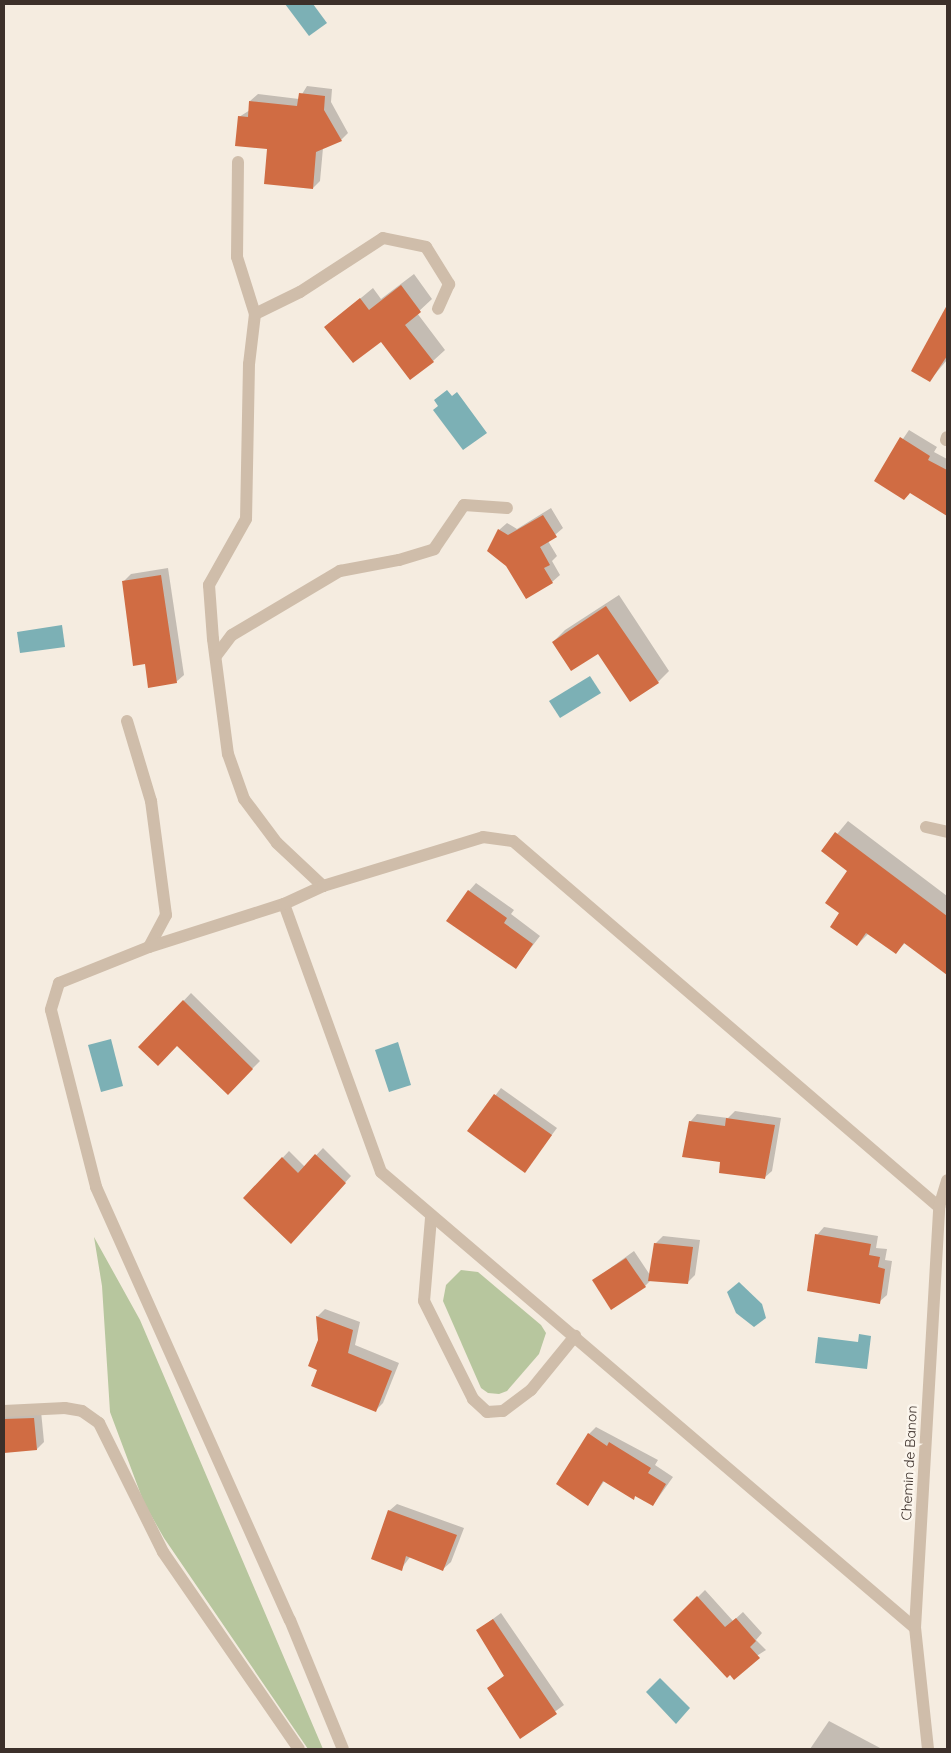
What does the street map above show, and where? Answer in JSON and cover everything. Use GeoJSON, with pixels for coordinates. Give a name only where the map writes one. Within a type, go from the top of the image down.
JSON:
{"type":"FeatureCollection","features":[{"type":"Feature","properties":{"kind":"street"},"geometry":{"type":"LineString","coordinates":[[238,162],[237,257],[254,314],[249,364],[246,519],[209,585],[216,656],[228,754],[244,799],[277,843],[323,886]]}},
{"type":"Feature","properties":{"kind":"street"},"geometry":{"type":"LineString","coordinates":[[254,314],[300,292],[383,238],[426,247],[449,284],[438,309]]}},
{"type":"Feature","properties":{"kind":"street"},"geometry":{"type":"LineString","coordinates":[[216,656],[232,635],[340,571],[399,560],[434,549],[464,505],[507,508]]}},
{"type":"Feature","properties":{"kind":"street"},"geometry":{"type":"LineString","coordinates":[[127,721],[151,801],[166,916],[149,947]]}},
{"type":"Feature","properties":{"kind":"street"},"geometry":{"type":"LineString","coordinates":[[926,827],[947,832]]}},
{"type":"Feature","properties":{"kind":"street"},"geometry":{"type":"LineString","coordinates":[[343,1749],[290,1620],[96,1187],[51,1010],[59,983],[149,947],[284,904],[323,886],[483,837],[512,841],[939,1207]]}},
{"type":"Feature","properties":{"kind":"street"},"geometry":{"type":"LineString","coordinates":[[284,904],[381,1172],[431,1218],[575,1336],[915,1628]]}},
{"type":"Feature","properties":{"kind":"street","name":"Chemin de Banon"},"geometry":{"type":"LineString","coordinates":[[928,1749],[915,1628],[939,1207],[947,1180]]}},
{"type":"Feature","properties":{"kind":"street"},"geometry":{"type":"LineString","coordinates":[[431,1218],[424,1301],[472,1399],[488,1412],[503,1410],[531,1390],[575,1336]]}},
{"type":"Feature","properties":{"kind":"street"},"geometry":{"type":"LineString","coordinates":[[4,1411],[65,1408],[82,1411],[99,1423],[163,1552],[299,1749]]}},
{"type":"Feature","properties":{"kind":"green space"},"geometry":{"type":"Polygon","coordinates":[[[94,1237],[140,1320],[323,1749],[308,1749],[164,1538],[144,1503],[110,1412],[102,1286],[94,1237]]]}},
{"type":"Feature","properties":{"kind":"green space"},"geometry":{"type":"Polygon","coordinates":[[[461,1270],[478,1272],[541,1325],[546,1333],[539,1354],[507,1391],[499,1394],[488,1393],[481,1388],[443,1301],[446,1285],[461,1270]]]}},
{"type":"Feature","properties":{"kind":"water"},"geometry":{"type":"Polygon","coordinates":[[[285,4],[313,4],[327,23],[309,36],[285,4]]]}},
{"type":"Feature","properties":{"kind":"water"},"geometry":{"type":"Polygon","coordinates":[[[447,390],[452,396],[457,392],[487,433],[463,450],[433,410],[438,406],[434,400],[447,390]]]}},
{"type":"Feature","properties":{"kind":"water"},"geometry":{"type":"Polygon","coordinates":[[[62,625],[65,647],[20,653],[17,632],[62,625]]]}},
{"type":"Feature","properties":{"kind":"water"},"geometry":{"type":"Polygon","coordinates":[[[590,676],[601,693],[560,718],[549,701],[590,676]]]}},
{"type":"Feature","properties":{"kind":"water"},"geometry":{"type":"Polygon","coordinates":[[[111,1039],[123,1086],[101,1092],[88,1045],[111,1039]]]}},
{"type":"Feature","properties":{"kind":"water"},"geometry":{"type":"Polygon","coordinates":[[[398,1042],[411,1085],[389,1092],[375,1050],[398,1042]]]}},
{"type":"Feature","properties":{"kind":"water"},"geometry":{"type":"Polygon","coordinates":[[[739,1282],[762,1304],[766,1318],[754,1327],[736,1313],[727,1292],[739,1282]]]}},
{"type":"Feature","properties":{"kind":"water"},"geometry":{"type":"Polygon","coordinates":[[[859,1334],[871,1336],[867,1369],[815,1363],[818,1337],[858,1342],[859,1334]]]}},
{"type":"Feature","properties":{"kind":"water"},"geometry":{"type":"Polygon","coordinates":[[[660,1678],[690,1708],[676,1724],[646,1692],[660,1678]]]}},
{"type":"Feature","properties":{"kind":"building"},"geometry":{"type":"Polygon","coordinates":[[[299,93],[325,96],[324,110],[342,141],[316,152],[313,189],[264,184],[267,149],[235,146],[238,116],[248,117],[249,101],[297,106],[299,93]]]}},
{"type":"Feature","properties":{"kind":"building"},"geometry":{"type":"Polygon","coordinates":[[[401,285],[421,312],[405,325],[434,362],[410,380],[381,342],[353,363],[324,327],[360,298],[369,310],[401,285]]]}},
{"type":"Feature","properties":{"kind":"building"},"geometry":{"type":"Polygon","coordinates":[[[947,305],[947,356],[930,382],[911,371],[947,305]]]}},
{"type":"Feature","properties":{"kind":"building"},"geometry":{"type":"Polygon","coordinates":[[[900,437],[930,456],[928,460],[947,470],[947,516],[910,493],[904,500],[874,481],[900,437]]]}},
{"type":"Feature","properties":{"kind":"building"},"geometry":{"type":"Polygon","coordinates":[[[543,515],[557,537],[540,547],[550,565],[544,568],[553,583],[526,599],[506,566],[487,551],[498,529],[508,535],[543,515]]]}},
{"type":"Feature","properties":{"kind":"building"},"geometry":{"type":"Polygon","coordinates":[[[161,575],[177,683],[148,688],[145,664],[133,666],[122,581],[161,575]]]}},
{"type":"Feature","properties":{"kind":"building"},"geometry":{"type":"Polygon","coordinates":[[[606,606],[659,683],[630,702],[598,654],[571,671],[552,642],[606,606]]]}},
{"type":"Feature","properties":{"kind":"building"},"geometry":{"type":"Polygon","coordinates":[[[835,832],[947,916],[947,975],[904,943],[896,954],[866,933],[857,946],[830,927],[839,913],[825,903],[847,871],[821,851],[835,832]]]}},
{"type":"Feature","properties":{"kind":"building"},"geometry":{"type":"Polygon","coordinates":[[[468,890],[507,918],[504,923],[533,944],[516,969],[446,921],[468,890]]]}},
{"type":"Feature","properties":{"kind":"building"},"geometry":{"type":"Polygon","coordinates":[[[183,1000],[253,1069],[228,1095],[177,1046],[158,1066],[138,1047],[183,1000]]]}},
{"type":"Feature","properties":{"kind":"building"},"geometry":{"type":"Polygon","coordinates":[[[494,1094],[552,1135],[525,1173],[467,1131],[494,1094]]]}},
{"type":"Feature","properties":{"kind":"building"},"geometry":{"type":"Polygon","coordinates":[[[726,1118],[775,1125],[765,1179],[719,1173],[720,1162],[682,1157],[689,1121],[725,1126],[726,1118]]]}},
{"type":"Feature","properties":{"kind":"building"},"geometry":{"type":"Polygon","coordinates":[[[315,1154],[346,1183],[291,1244],[243,1198],[282,1157],[298,1173],[315,1154]]]}},
{"type":"Feature","properties":{"kind":"building"},"geometry":{"type":"Polygon","coordinates":[[[815,1234],[871,1244],[869,1255],[880,1257],[878,1267],[885,1269],[880,1304],[807,1291],[815,1234]]]}},
{"type":"Feature","properties":{"kind":"building"},"geometry":{"type":"Polygon","coordinates":[[[654,1243],[693,1247],[688,1284],[648,1281],[654,1243]]]}},
{"type":"Feature","properties":{"kind":"building"},"geometry":{"type":"Polygon","coordinates":[[[626,1258],[646,1287],[611,1310],[592,1280],[626,1258]]]}},
{"type":"Feature","properties":{"kind":"building"},"geometry":{"type":"Polygon","coordinates":[[[316,1316],[353,1330],[348,1353],[392,1371],[376,1412],[311,1386],[317,1370],[308,1366],[318,1340],[316,1316]]]}},
{"type":"Feature","properties":{"kind":"building"},"geometry":{"type":"Polygon","coordinates":[[[34,1418],[37,1450],[4,1453],[4,1419],[34,1418]]]}},
{"type":"Feature","properties":{"kind":"building"},"geometry":{"type":"Polygon","coordinates":[[[588,1433],[607,1446],[609,1442],[651,1468],[648,1473],[666,1484],[653,1506],[635,1496],[634,1500],[603,1481],[588,1506],[556,1484],[588,1433]]]}},
{"type":"Feature","properties":{"kind":"building"},"geometry":{"type":"Polygon","coordinates":[[[388,1510],[457,1535],[443,1571],[406,1556],[402,1571],[371,1559],[388,1510]]]}},
{"type":"Feature","properties":{"kind":"building"},"geometry":{"type":"Polygon","coordinates":[[[697,1596],[725,1627],[736,1618],[756,1641],[750,1647],[760,1658],[734,1680],[730,1675],[727,1678],[673,1620],[697,1596]]]}},
{"type":"Feature","properties":{"kind":"building"},"geometry":{"type":"Polygon","coordinates":[[[493,1619],[557,1714],[520,1739],[487,1688],[504,1676],[476,1630],[493,1619]]]}}]}
